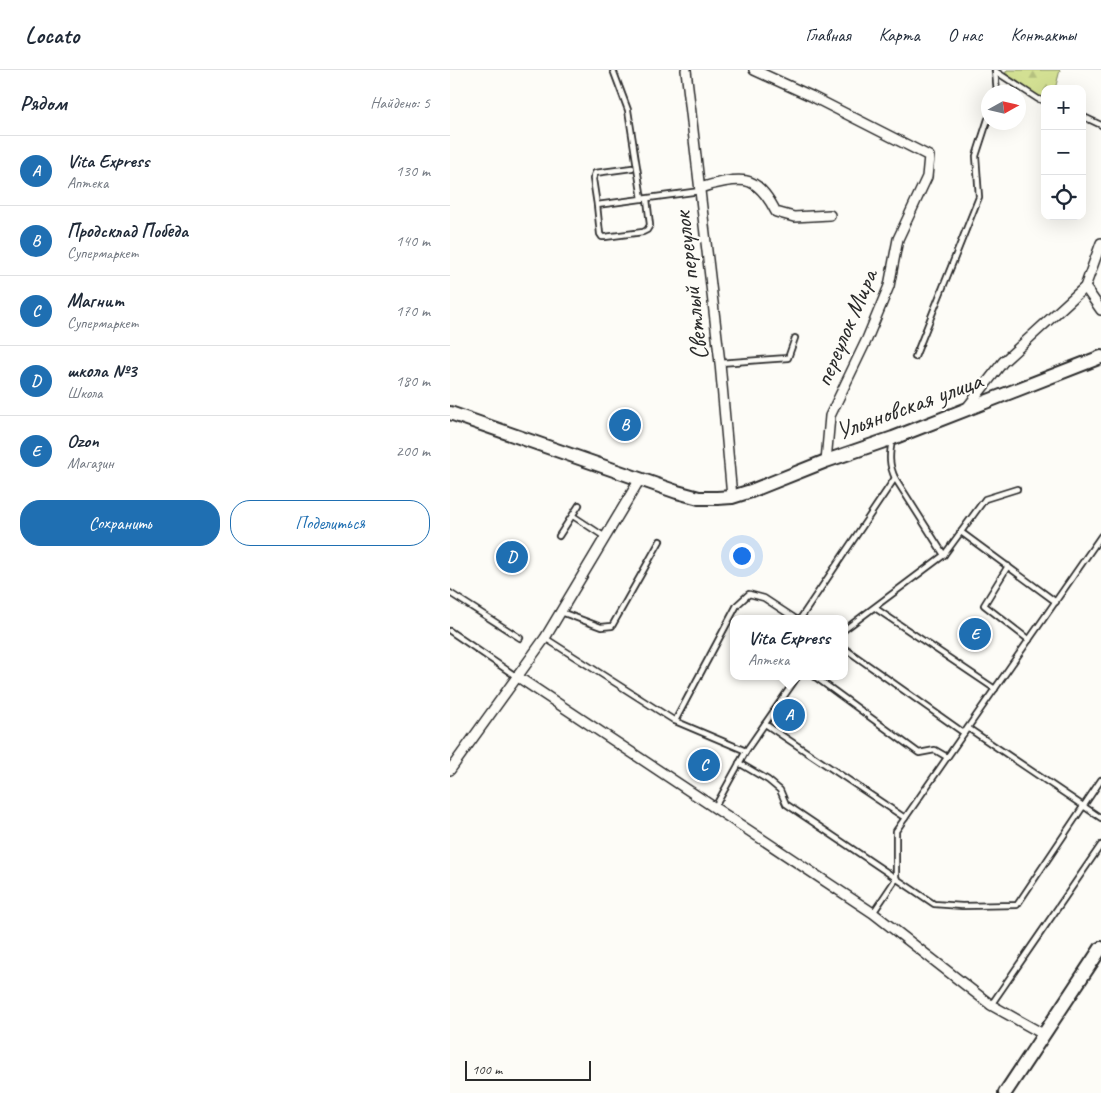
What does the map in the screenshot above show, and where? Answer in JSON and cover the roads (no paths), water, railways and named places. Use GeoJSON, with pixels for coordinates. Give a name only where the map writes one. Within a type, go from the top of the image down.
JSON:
{"type":"FeatureCollection","features":[{"type":"Feature","properties":{"kind":"street","name":"Светлый переулок"},"geometry":{"type":"LineString","coordinates":[[686,70],[720,363],[732,497]]}},
{"type":"Feature","properties":{"kind":"street","name":"переулок Мира"},"geometry":{"type":"LineString","coordinates":[[754,70],[811,96],[929,156],[927,177],[898,239],[889,286],[867,339],[830,416],[826,461]]}},
{"type":"Feature","properties":{"kind":"street"},"geometry":{"type":"LineString","coordinates":[[700,190],[725,181],[750,182],[768,197],[776,212],[794,218],[830,215]]}},
{"type":"Feature","properties":{"kind":"street"},"geometry":{"type":"LineString","coordinates":[[964,411],[1003,362],[1085,287],[1101,243]]}},
{"type":"Feature","properties":{"kind":"street"},"geometry":{"type":"LineString","coordinates":[[1085,287],[1101,310]]}},
{"type":"Feature","properties":{"kind":"street","name":"Ульяновская улица"},"geometry":{"type":"LineString","coordinates":[[450,413],[699,498],[732,497],[893,438],[1101,357]]}},
{"type":"Feature","properties":{"kind":"street"},"geometry":{"type":"LineString","coordinates":[[450,770],[545,638],[640,479]]}},
{"type":"Feature","properties":{"kind":"street"},"geometry":{"type":"LineString","coordinates":[[518,677],[873,913],[991,1005],[1043,1034]]}},
{"type":"Feature","properties":{"kind":"street"},"geometry":{"type":"LineString","coordinates":[[1006,1093],[1101,948]]}},
{"type":"Feature","properties":{"kind":"lane"},"geometry":{"type":"LineString","coordinates":[[613,70],[628,110],[650,225],[646,231],[602,237],[600,234],[593,179],[595,173],[632,168]]}},
{"type":"Feature","properties":{"kind":"lane"},"geometry":{"type":"LineString","coordinates":[[995,70],[996,85]]}},
{"type":"Feature","properties":{"kind":"lane"},"geometry":{"type":"LineString","coordinates":[[995,70],[1041,100]]}},
{"type":"Feature","properties":{"kind":"lane"},"geometry":{"type":"LineString","coordinates":[[1086,118],[1101,125]]}},
{"type":"Feature","properties":{"kind":"lane"},"geometry":{"type":"LineString","coordinates":[[914,357],[979,197],[976,156],[984,130]]}},
{"type":"Feature","properties":{"kind":"lane"},"geometry":{"type":"LineString","coordinates":[[597,205],[700,190]]}},
{"type":"Feature","properties":{"kind":"lane"},"geometry":{"type":"LineString","coordinates":[[720,363],[788,358],[795,338]]}},
{"type":"Feature","properties":{"kind":"lane"},"geometry":{"type":"LineString","coordinates":[[893,438],[890,465],[895,478],[944,555]]}},
{"type":"Feature","properties":{"kind":"lane"},"geometry":{"type":"LineString","coordinates":[[801,615],[895,478]]}},
{"type":"Feature","properties":{"kind":"lane"},"geometry":{"type":"LineString","coordinates":[[848,627],[944,555],[985,500],[1017,489]]}},
{"type":"Feature","properties":{"kind":"lane"},"geometry":{"type":"LineString","coordinates":[[559,536],[579,505]]}},
{"type":"Feature","properties":{"kind":"lane"},"geometry":{"type":"LineString","coordinates":[[573,516],[606,537]]}},
{"type":"Feature","properties":{"kind":"lane"},"geometry":{"type":"LineString","coordinates":[[961,532],[1056,602]]}},
{"type":"Feature","properties":{"kind":"lane"},"geometry":{"type":"LineString","coordinates":[[873,913],[896,879],[896,831],[1101,536]]}},
{"type":"Feature","properties":{"kind":"lane"},"geometry":{"type":"LineString","coordinates":[[561,612],[601,627],[612,626],[660,541]]}},
{"type":"Feature","properties":{"kind":"lane"},"geometry":{"type":"LineString","coordinates":[[1008,566],[984,605],[1029,640]]}},
{"type":"Feature","properties":{"kind":"lane"},"geometry":{"type":"LineString","coordinates":[[450,593],[520,638]]}},
{"type":"Feature","properties":{"kind":"lane"},"geometry":{"type":"LineString","coordinates":[[731,615],[736,605],[749,594],[764,598],[792,615]]}},
{"type":"Feature","properties":{"kind":"lane"},"geometry":{"type":"LineString","coordinates":[[875,608],[995,689]]}},
{"type":"Feature","properties":{"kind":"lane"},"geometry":{"type":"LineString","coordinates":[[675,721],[730,616]]}},
{"type":"Feature","properties":{"kind":"lane"},"geometry":{"type":"LineString","coordinates":[[450,631],[518,677]]}},
{"type":"Feature","properties":{"kind":"lane"},"geometry":{"type":"LineString","coordinates":[[545,638],[675,721],[746,751]]}},
{"type":"Feature","properties":{"kind":"lane"},"geometry":{"type":"LineString","coordinates":[[848,651],[964,733]]}},
{"type":"Feature","properties":{"kind":"lane"},"geometry":{"type":"LineString","coordinates":[[714,808],[746,751],[795,680]]}},
{"type":"Feature","properties":{"kind":"lane"},"geometry":{"type":"LineString","coordinates":[[819,680],[919,753],[935,750],[948,757]]}},
{"type":"Feature","properties":{"kind":"lane"},"geometry":{"type":"LineString","coordinates":[[765,724],[905,818]]}},
{"type":"Feature","properties":{"kind":"lane"},"geometry":{"type":"LineString","coordinates":[[968,728],[1101,818]]}},
{"type":"Feature","properties":{"kind":"lane"},"geometry":{"type":"LineString","coordinates":[[739,763],[768,780],[780,790],[786,804],[934,904],[962,906],[1018,905],[1101,780]]}},
{"type":"Feature","properties":{"kind":"lane"},"geometry":{"type":"LineString","coordinates":[[991,1005],[1101,845]]}},
{"type":"Feature","properties":{"kind":"place","name":"Продсклад Победа"},"geometry":{"type":"Point","coordinates":[625,425]}},
{"type":"Feature","properties":{"kind":"place","name":"школа №3"},"geometry":{"type":"Point","coordinates":[512,557]}},
{"type":"Feature","properties":{"kind":"place","name":"Ozon"},"geometry":{"type":"Point","coordinates":[975,634]}},
{"type":"Feature","properties":{"kind":"place","name":"Vita Express"},"geometry":{"type":"Point","coordinates":[789,715]}},
{"type":"Feature","properties":{"kind":"place","name":"Магнит"},"geometry":{"type":"Point","coordinates":[704,765]}}]}
